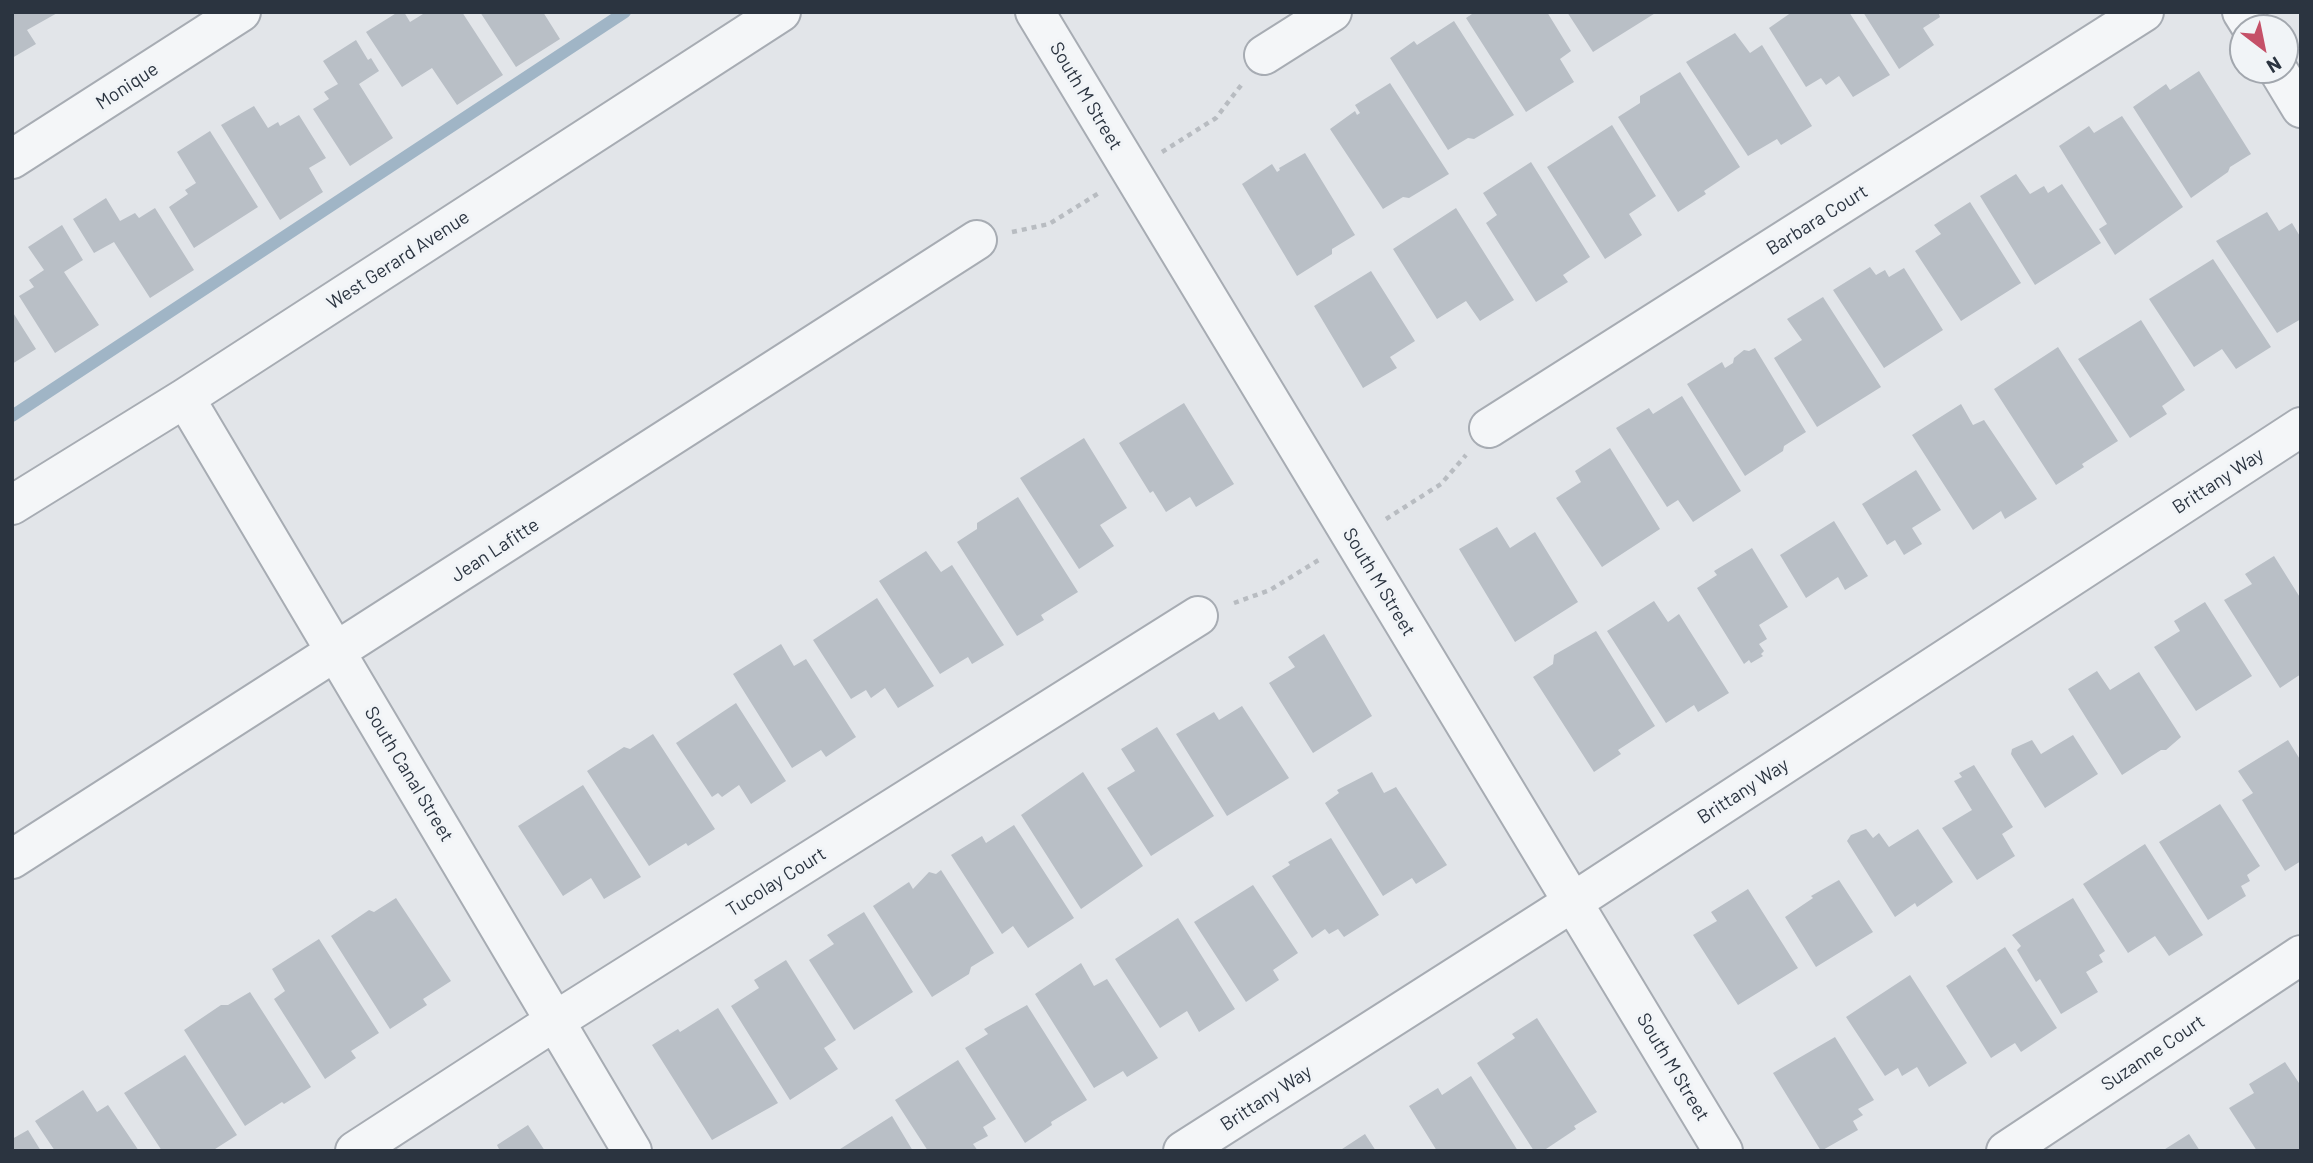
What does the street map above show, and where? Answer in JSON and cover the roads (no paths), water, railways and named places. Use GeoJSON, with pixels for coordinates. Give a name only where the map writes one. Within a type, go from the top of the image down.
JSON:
{"type":"FeatureCollection","features":[{"type":"Feature","properties":{"kind":"street","name":"Monique"},"geometry":{"type":"LineString","coordinates":[[12,159],[241,12]]}},
{"type":"Feature","properties":{"kind":"street","name":"West Gerard Avenue"},"geometry":{"type":"LineString","coordinates":[[12,505],[185,398],[781,12]]}},
{"type":"Feature","properties":{"kind":"street","name":"South M Street"},"geometry":{"type":"LineString","coordinates":[[1035,12],[1723,1151]]}},
{"type":"Feature","properties":{"kind":"street"},"geometry":{"type":"LineString","coordinates":[[1264,55],[1332,12]]}},
{"type":"Feature","properties":{"kind":"street","name":"Barbara Court"},"geometry":{"type":"LineString","coordinates":[[1489,428],[2144,12]]}},
{"type":"Feature","properties":{"kind":"street"},"geometry":{"type":"LineString","coordinates":[[2287,84],[2301,107]]}},
{"type":"Feature","properties":{"kind":"street","name":"Jean Lafitte"},"geometry":{"type":"LineString","coordinates":[[12,859],[977,240]]}},
{"type":"Feature","properties":{"kind":"street","name":"South Canal Street"},"geometry":{"type":"LineString","coordinates":[[185,398],[632,1151]]}},
{"type":"Feature","properties":{"kind":"street","name":"Brittany Way"},"geometry":{"type":"LineString","coordinates":[[1183,1151],[1573,902],[2301,427]]}},
{"type":"Feature","properties":{"kind":"street","name":"Tucolay Court"},"geometry":{"type":"LineString","coordinates":[[355,1151],[555,1021],[1198,616]]}},
{"type":"Feature","properties":{"kind":"street","name":"Suzanne Court"},"geometry":{"type":"LineString","coordinates":[[2006,1151],[2301,955]]}},
{"type":"Feature","properties":{"kind":"waterway"},"geometry":{"type":"LineString","coordinates":[[12,416],[625,12]]}}]}
